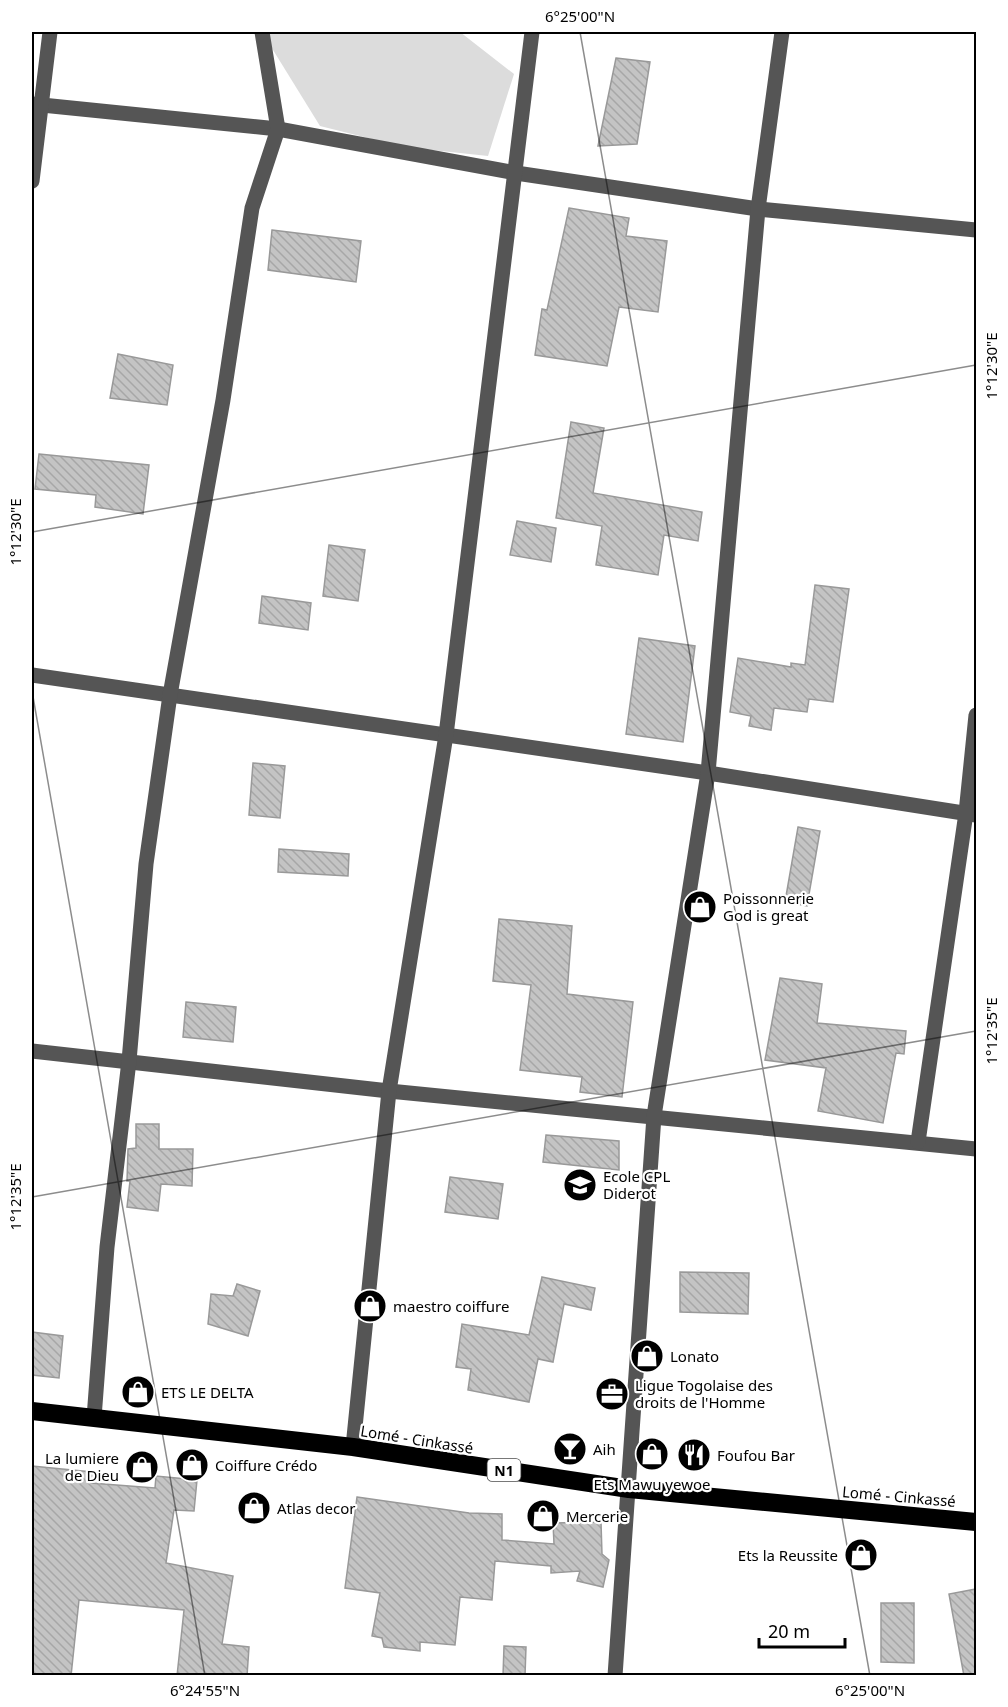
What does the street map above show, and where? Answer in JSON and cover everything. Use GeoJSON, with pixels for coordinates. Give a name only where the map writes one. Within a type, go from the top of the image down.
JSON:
{"type":"FeatureCollection","features":[{"type":"Feature","properties":{"kind":"highway","name":"Lomé - Cinkassé"},"geometry":{"type":"LineString","coordinates":[[32,1411],[353,1447],[629,1489],[976,1522]]}},
{"type":"Feature","properties":{"kind":"street"},"geometry":{"type":"LineString","coordinates":[[32,181],[37,104],[50,32]]}},
{"type":"Feature","properties":{"kind":"street"},"geometry":{"type":"LineString","coordinates":[[94,1418],[107,1247],[129,1062],[146,864],[170,695],[223,400],[252,208],[278,129],[262,32]]}},
{"type":"Feature","properties":{"kind":"street"},"geometry":{"type":"LineString","coordinates":[[353,1447],[389,1091],[446,735],[532,32]]}},
{"type":"Feature","properties":{"kind":"street"},"geometry":{"type":"LineString","coordinates":[[615,1676],[654,1116],[708,773],[758,209],[782,32]]}},
{"type":"Feature","properties":{"kind":"street"},"geometry":{"type":"LineString","coordinates":[[37,104],[278,129],[516,173],[758,209],[976,230]]}},
{"type":"Feature","properties":{"kind":"street"},"geometry":{"type":"LineString","coordinates":[[32,675],[708,773],[971,814]]}},
{"type":"Feature","properties":{"kind":"street"},"geometry":{"type":"LineString","coordinates":[[918,1142],[971,814],[976,715]]}},
{"type":"Feature","properties":{"kind":"street"},"geometry":{"type":"LineString","coordinates":[[32,1051],[389,1091],[976,1149]]}},
{"type":"Feature","properties":{"kind":"shaded area"},"geometry":{"type":"Polygon","coordinates":[[[265,32],[460,32],[514,74],[488,156],[404,147],[320,126],[265,37],[265,32]]]}},
{"type":"Feature","properties":{"kind":"building"},"geometry":{"type":"Polygon","coordinates":[[[616,58],[650,62],[637,144],[598,146],[616,58]]]}},
{"type":"Feature","properties":{"kind":"building"},"geometry":{"type":"Polygon","coordinates":[[[569,208],[629,218],[626,236],[667,241],[658,312],[619,307],[607,366],[535,355],[542,309],[547,310],[569,208]]]}},
{"type":"Feature","properties":{"kind":"building"},"geometry":{"type":"Polygon","coordinates":[[[272,230],[361,241],[356,282],[268,270],[272,230]]]}},
{"type":"Feature","properties":{"kind":"building"},"geometry":{"type":"Polygon","coordinates":[[[118,354],[173,365],[167,405],[110,398],[118,354]]]}},
{"type":"Feature","properties":{"kind":"building"},"geometry":{"type":"Polygon","coordinates":[[[571,422],[604,428],[593,493],[702,512],[698,541],[664,535],[658,575],[596,565],[602,526],[556,518],[571,422]]]}},
{"type":"Feature","properties":{"kind":"building"},"geometry":{"type":"Polygon","coordinates":[[[39,454],[149,465],[143,514],[95,507],[96,495],[35,489],[39,454]]]}},
{"type":"Feature","properties":{"kind":"building"},"geometry":{"type":"Polygon","coordinates":[[[517,521],[556,528],[551,562],[510,555],[517,521]]]}},
{"type":"Feature","properties":{"kind":"building"},"geometry":{"type":"Polygon","coordinates":[[[329,545],[365,550],[358,601],[323,596],[329,545]]]}},
{"type":"Feature","properties":{"kind":"building"},"geometry":{"type":"Polygon","coordinates":[[[815,585],[849,589],[833,702],[809,699],[807,712],[774,708],[771,730],[749,726],[751,716],[730,712],[738,658],[791,667],[791,663],[805,665],[815,585]]]}},
{"type":"Feature","properties":{"kind":"building"},"geometry":{"type":"Polygon","coordinates":[[[262,596],[311,603],[308,630],[259,623],[262,596]]]}},
{"type":"Feature","properties":{"kind":"building"},"geometry":{"type":"Polygon","coordinates":[[[639,638],[695,646],[683,742],[626,734],[639,638]]]}},
{"type":"Feature","properties":{"kind":"building"},"geometry":{"type":"Polygon","coordinates":[[[253,763],[285,766],[280,818],[249,815],[253,763]]]}},
{"type":"Feature","properties":{"kind":"building"},"geometry":{"type":"Polygon","coordinates":[[[798,827],[820,831],[807,906],[785,902],[798,827]]]}},
{"type":"Feature","properties":{"kind":"building"},"geometry":{"type":"Polygon","coordinates":[[[279,849],[349,854],[348,876],[278,872],[279,849]]]}},
{"type":"Feature","properties":{"kind":"building"},"geometry":{"type":"Polygon","coordinates":[[[499,919],[572,926],[567,994],[633,1002],[622,1097],[580,1092],[582,1077],[520,1070],[531,985],[493,981],[499,919]]]}},
{"type":"Feature","properties":{"kind":"building"},"geometry":{"type":"Polygon","coordinates":[[[780,978],[822,984],[817,1023],[906,1031],[904,1054],[896,1053],[883,1123],[818,1111],[826,1068],[765,1060],[780,978]]]}},
{"type":"Feature","properties":{"kind":"building"},"geometry":{"type":"Polygon","coordinates":[[[186,1002],[236,1007],[233,1042],[183,1037],[186,1002]]]}},
{"type":"Feature","properties":{"kind":"building"},"geometry":{"type":"Polygon","coordinates":[[[136,1124],[159,1124],[159,1149],[193,1149],[192,1186],[161,1184],[158,1211],[127,1207],[130,1181],[127,1181],[128,1149],[136,1148],[136,1124]]]}},
{"type":"Feature","properties":{"kind":"building"},"geometry":{"type":"Polygon","coordinates":[[[546,1135],[619,1141],[619,1170],[543,1162],[546,1135]]]}},
{"type":"Feature","properties":{"kind":"building"},"geometry":{"type":"Polygon","coordinates":[[[450,1177],[503,1184],[498,1219],[445,1212],[450,1177]]]}},
{"type":"Feature","properties":{"kind":"building"},"geometry":{"type":"Polygon","coordinates":[[[680,1272],[749,1273],[748,1314],[680,1312],[680,1272]]]}},
{"type":"Feature","properties":{"kind":"building"},"geometry":{"type":"Polygon","coordinates":[[[542,1277],[595,1288],[591,1310],[564,1304],[553,1362],[538,1359],[529,1402],[468,1390],[471,1369],[456,1367],[462,1324],[529,1335],[542,1277]]]}},
{"type":"Feature","properties":{"kind":"building"},"geometry":{"type":"Polygon","coordinates":[[[237,1284],[260,1291],[248,1336],[208,1324],[211,1294],[233,1296],[237,1284]]]}},
{"type":"Feature","properties":{"kind":"building"},"geometry":{"type":"Polygon","coordinates":[[[32,1332],[63,1336],[59,1378],[32,1375],[32,1332]]]}},
{"type":"Feature","properties":{"kind":"building"},"geometry":{"type":"Polygon","coordinates":[[[32,1466],[92,1472],[91,1483],[155,1488],[156,1476],[197,1480],[194,1511],[174,1510],[166,1563],[233,1576],[222,1644],[249,1647],[247,1676],[177,1676],[184,1610],[79,1600],[71,1676],[32,1676],[32,1466]]]}},
{"type":"Feature","properties":{"kind":"building"},"geometry":{"type":"Polygon","coordinates":[[[357,1497],[469,1513],[502,1514],[502,1540],[554,1544],[553,1523],[601,1522],[602,1554],[609,1560],[603,1587],[577,1581],[580,1571],[551,1573],[551,1566],[495,1561],[492,1600],[460,1597],[455,1645],[420,1642],[420,1651],[384,1647],[382,1638],[372,1636],[380,1593],[345,1588],[357,1497]]]}},
{"type":"Feature","properties":{"kind":"building"},"geometry":{"type":"Polygon","coordinates":[[[976,1589],[976,1676],[964,1676],[949,1594],[976,1589]]]}},
{"type":"Feature","properties":{"kind":"building"},"geometry":{"type":"Polygon","coordinates":[[[881,1603],[914,1603],[914,1663],[881,1662],[881,1603]]]}},
{"type":"Feature","properties":{"kind":"building"},"geometry":{"type":"Polygon","coordinates":[[[504,1646],[526,1647],[525,1676],[503,1676],[504,1646]]]}},
{"type":"Feature","properties":{"kind":"place","name":"Poissonnerie God is great"},"geometry":{"type":"Point","coordinates":[700,907]}},
{"type":"Feature","properties":{"kind":"place","name":"Ecole CPL Diderot"},"geometry":{"type":"Point","coordinates":[580,1185]}},
{"type":"Feature","properties":{"kind":"place","name":"maestro coiffure"},"geometry":{"type":"Point","coordinates":[370,1306]}},
{"type":"Feature","properties":{"kind":"place","name":"Lonato"},"geometry":{"type":"Point","coordinates":[647,1356]}},
{"type":"Feature","properties":{"kind":"place","name":"ETS LE DELTA"},"geometry":{"type":"Point","coordinates":[138,1392]}},
{"type":"Feature","properties":{"kind":"place","name":"Ligue Togolaise des droits de l'Homme"},"geometry":{"type":"Point","coordinates":[612,1394]}},
{"type":"Feature","properties":{"kind":"place","name":"Aih"},"geometry":{"type":"Point","coordinates":[570,1449]}},
{"type":"Feature","properties":{"kind":"place","name":"Ets Mawu yewoe"},"geometry":{"type":"Point","coordinates":[652,1454]}},
{"type":"Feature","properties":{"kind":"place","name":"Foufou Bar"},"geometry":{"type":"Point","coordinates":[694,1455]}},
{"type":"Feature","properties":{"kind":"place","name":"Coiffure Crédo"},"geometry":{"type":"Point","coordinates":[192,1465]}},
{"type":"Feature","properties":{"kind":"place","name":"La lumiere de Dieu"},"geometry":{"type":"Point","coordinates":[142,1467]}},
{"type":"Feature","properties":{"kind":"place","name":"Atlas decor"},"geometry":{"type":"Point","coordinates":[254,1508]}},
{"type":"Feature","properties":{"kind":"place","name":"Mercerie"},"geometry":{"type":"Point","coordinates":[543,1516]}},
{"type":"Feature","properties":{"kind":"place","name":"Ets la Reussite"},"geometry":{"type":"Point","coordinates":[861,1555]}}]}
